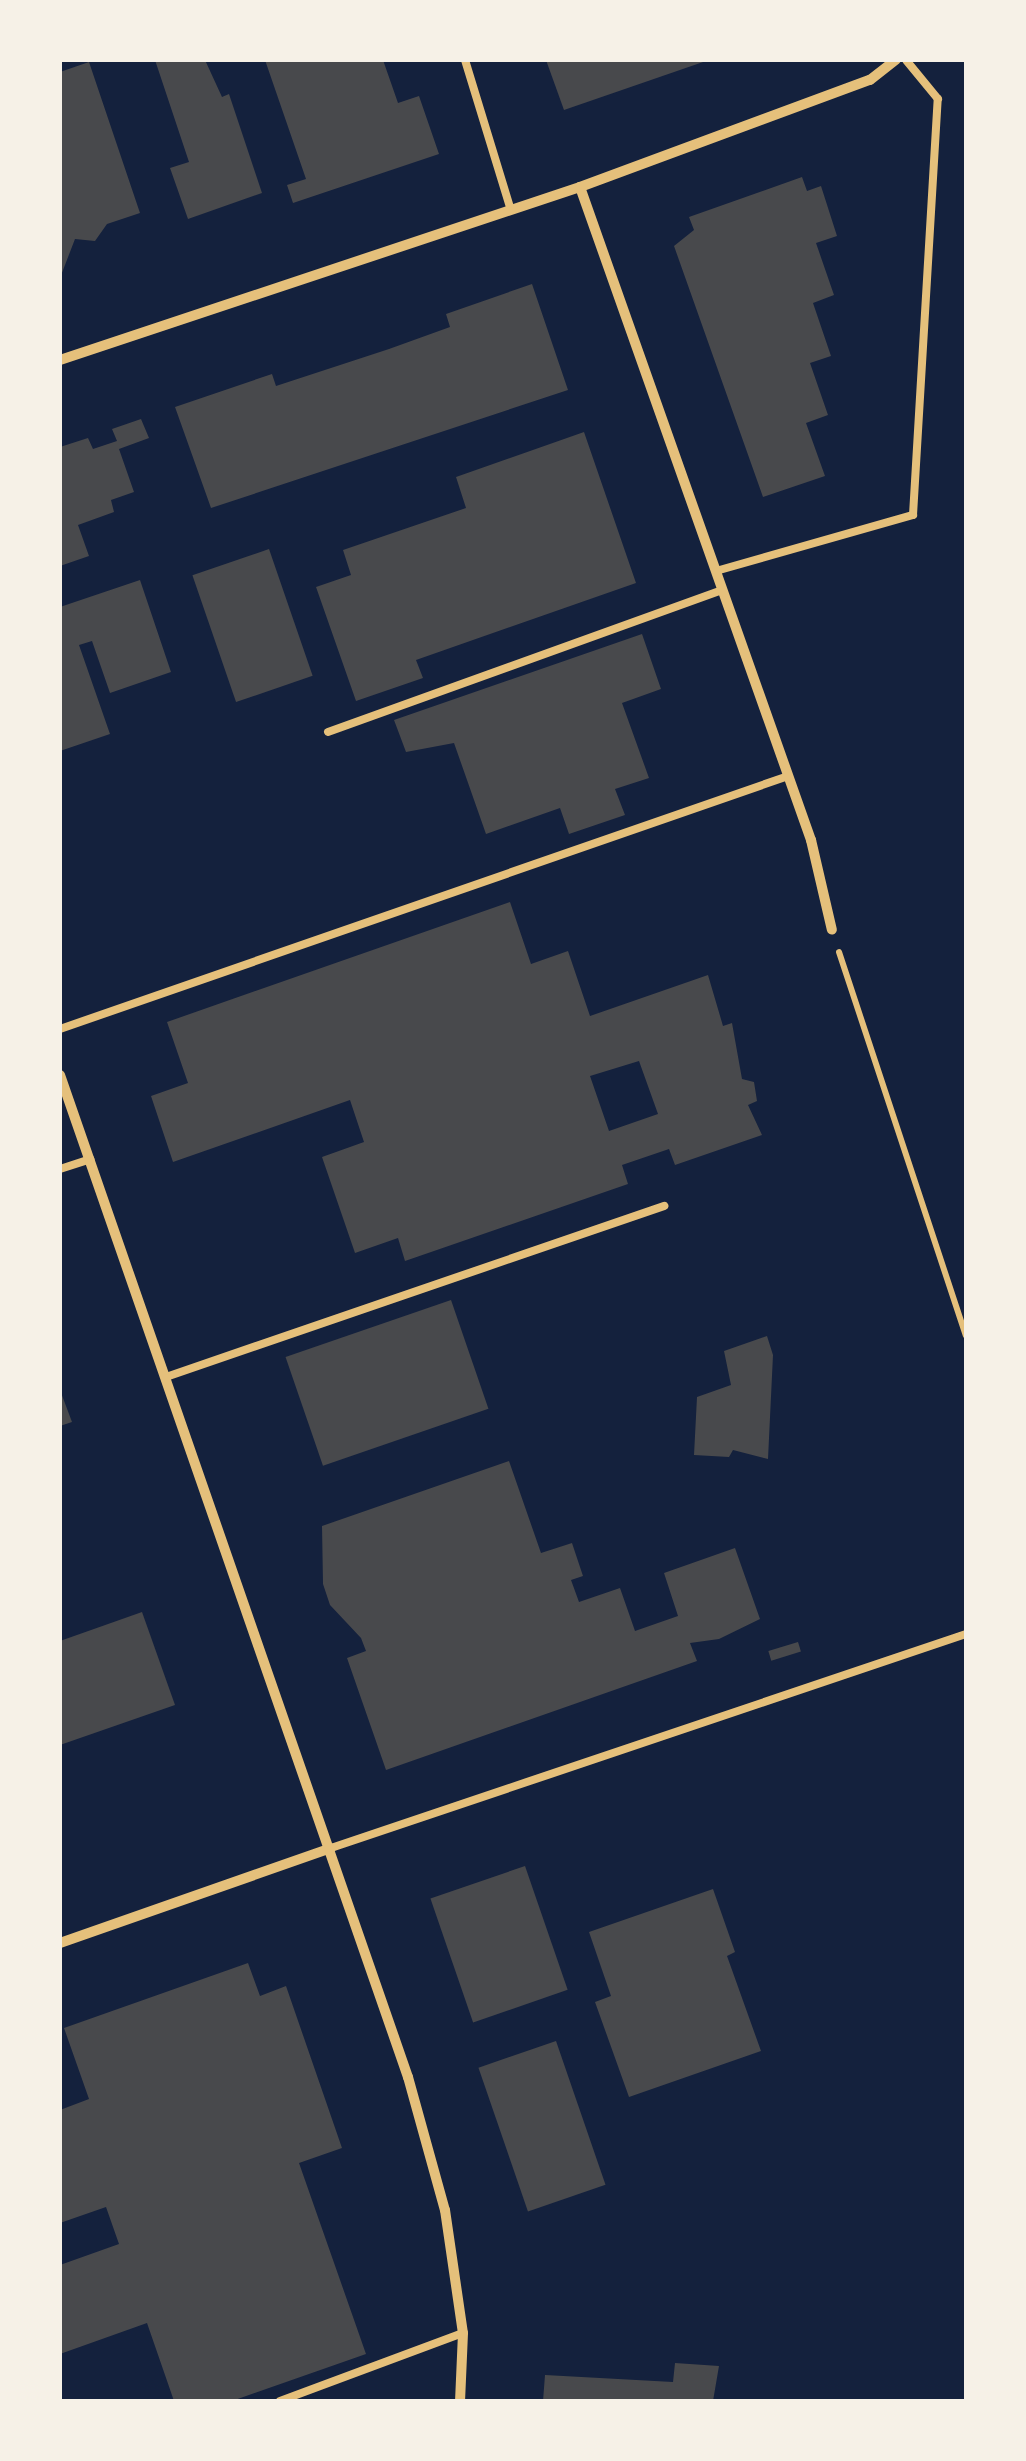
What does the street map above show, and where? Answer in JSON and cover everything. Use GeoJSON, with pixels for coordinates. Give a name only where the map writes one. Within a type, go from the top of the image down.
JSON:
{"type":"FeatureCollection","features":[{"type":"Feature","properties":{"kind":"street"},"geometry":{"type":"LineString","coordinates":[[60,360],[580,186],[870,80],[896,60]]}},
{"type":"Feature","properties":{"kind":"street"},"geometry":{"type":"LineString","coordinates":[[580,186],[788,776],[832,930]]}},
{"type":"Feature","properties":{"kind":"street"},"geometry":{"type":"LineString","coordinates":[[60,1075],[330,1848],[445,2210],[463,2333],[460,2401]]}},
{"type":"Feature","properties":{"kind":"street"},"geometry":{"type":"LineString","coordinates":[[60,1943],[330,1848]]}},
{"type":"Feature","properties":{"kind":"lane"},"geometry":{"type":"LineString","coordinates":[[465,60],[511,210]]}},
{"type":"Feature","properties":{"kind":"lane"},"geometry":{"type":"LineString","coordinates":[[716,571],[913,515],[938,99],[906,60]]}},
{"type":"Feature","properties":{"kind":"lane"},"geometry":{"type":"LineString","coordinates":[[328,732],[722,590]]}},
{"type":"Feature","properties":{"kind":"lane"},"geometry":{"type":"LineString","coordinates":[[60,1029],[788,776]]}},
{"type":"Feature","properties":{"kind":"lane"},"geometry":{"type":"LineString","coordinates":[[60,1169],[90,1159]]}},
{"type":"Feature","properties":{"kind":"lane"},"geometry":{"type":"LineString","coordinates":[[166,1378],[664,1206]]}},
{"type":"Feature","properties":{"kind":"lane"},"geometry":{"type":"LineString","coordinates":[[330,1848],[966,1634]]}},
{"type":"Feature","properties":{"kind":"lane"},"geometry":{"type":"LineString","coordinates":[[280,2401],[463,2333]]}},
{"type":"Feature","properties":{"kind":"path"},"geometry":{"type":"LineString","coordinates":[[832,930],[966,1336]]}},
{"type":"Feature","properties":{"kind":"building"},"geometry":{"type":"Polygon","coordinates":[[[155,60],[205,60],[222,97],[229,94],[262,193],[188,219],[170,168],[189,162],[155,60]]]}},
{"type":"Feature","properties":{"kind":"building"},"geometry":{"type":"Polygon","coordinates":[[[265,60],[383,60],[398,103],[419,96],[439,154],[293,203],[287,185],[306,179],[265,60]]]}},
{"type":"Feature","properties":{"kind":"building"},"geometry":{"type":"Polygon","coordinates":[[[546,60],[706,60],[706,61],[564,110],[546,60]]]}},
{"type":"Feature","properties":{"kind":"building"},"geometry":{"type":"Polygon","coordinates":[[[89,62],[140,213],[107,224],[95,241],[75,239],[60,278],[60,72],[89,62]]]}},
{"type":"Feature","properties":{"kind":"building"},"geometry":{"type":"Polygon","coordinates":[[[802,177],[807,191],[821,186],[837,236],[816,243],[834,295],[813,303],[831,356],[810,363],[828,415],[806,423],[825,476],[763,497],[674,246],[694,230],[689,217],[802,177]]]}},
{"type":"Feature","properties":{"kind":"building"},"geometry":{"type":"Polygon","coordinates":[[[532,284],[568,390],[211,508],[175,407],[272,374],[276,386],[389,349],[450,327],[446,314],[532,284]]]}},
{"type":"Feature","properties":{"kind":"building"},"geometry":{"type":"Polygon","coordinates":[[[141,419],[149,438],[119,449],[134,492],[111,500],[114,512],[78,525],[89,556],[60,566],[60,447],[88,438],[93,449],[117,441],[112,429],[141,419]]]}},
{"type":"Feature","properties":{"kind":"building"},"geometry":{"type":"Polygon","coordinates":[[[584,432],[636,583],[416,660],[423,678],[356,701],[316,587],[351,575],[343,550],[466,508],[456,477],[584,432]]]}},
{"type":"Feature","properties":{"kind":"building"},"geometry":{"type":"Polygon","coordinates":[[[269,549],[313,676],[236,702],[192,575],[269,549]]]}},
{"type":"Feature","properties":{"kind":"building"},"geometry":{"type":"Polygon","coordinates":[[[140,580],[171,672],[110,693],[92,641],[79,645],[110,734],[60,751],[60,607],[140,580]]]}},
{"type":"Feature","properties":{"kind":"building"},"geometry":{"type":"Polygon","coordinates":[[[642,634],[661,689],[622,703],[649,778],[615,789],[625,815],[569,834],[560,808],[486,834],[454,743],[406,752],[394,720],[642,634]]]}},
{"type":"Feature","properties":{"kind":"building"},"geometry":{"type":"Polygon","coordinates":[[[510,902],[531,964],[568,951],[590,1016],[708,975],[723,1026],[732,1023],[742,1079],[754,1082],[757,1101],[748,1105],[762,1135],[675,1165],[669,1149],[622,1165],[628,1184],[405,1261],[398,1238],[355,1253],[322,1157],[364,1142],[350,1100],[173,1162],[151,1096],[188,1083],[167,1022],[510,902]],[[639,1061],[590,1076],[609,1131],[658,1114],[639,1061]]]}},
{"type":"Feature","properties":{"kind":"building"},"geometry":{"type":"Polygon","coordinates":[[[451,1300],[488,1409],[323,1466],[286,1357],[451,1300]]]}},
{"type":"Feature","properties":{"kind":"building"},"geometry":{"type":"Polygon","coordinates":[[[767,1336],[773,1355],[768,1459],[733,1450],[729,1457],[694,1455],[697,1397],[731,1385],[724,1351],[767,1336]]]}},
{"type":"Feature","properties":{"kind":"building"},"geometry":{"type":"Polygon","coordinates":[[[60,1390],[72,1422],[60,1426],[60,1390]]]}},
{"type":"Feature","properties":{"kind":"building"},"geometry":{"type":"Polygon","coordinates":[[[509,1461],[541,1553],[572,1543],[583,1576],[571,1580],[579,1602],[620,1588],[635,1631],[678,1616],[664,1573],[735,1548],[760,1619],[719,1639],[690,1643],[697,1661],[386,1770],[347,1658],[366,1651],[361,1638],[330,1605],[323,1584],[322,1526],[509,1461]]]}},
{"type":"Feature","properties":{"kind":"building"},"geometry":{"type":"Polygon","coordinates":[[[142,1612],[175,1705],[60,1745],[60,1641],[142,1612]]]}},
{"type":"Feature","properties":{"kind":"building"},"geometry":{"type":"Polygon","coordinates":[[[798,1642],[801,1652],[771,1661],[768,1651],[798,1642]]]}},
{"type":"Feature","properties":{"kind":"building"},"geometry":{"type":"Polygon","coordinates":[[[525,1866],[568,1990],[473,2022],[430,1899],[525,1866]]]}},
{"type":"Feature","properties":{"kind":"building"},"geometry":{"type":"Polygon","coordinates":[[[713,1889],[735,1952],[727,1956],[761,2051],[629,2097],[595,2002],[611,1996],[589,1932],[713,1889]]]}},
{"type":"Feature","properties":{"kind":"building"},"geometry":{"type":"Polygon","coordinates":[[[248,1963],[260,1996],[286,1986],[342,2148],[299,2163],[366,2354],[232,2401],[174,2401],[147,2323],[60,2354],[60,2265],[119,2244],[106,2207],[60,2223],[60,2110],[89,2099],[64,2028],[248,1963]]]}},
{"type":"Feature","properties":{"kind":"building"},"geometry":{"type":"Polygon","coordinates":[[[556,2041],[605,2185],[528,2211],[478,2068],[556,2041]]]}},
{"type":"Feature","properties":{"kind":"building"},"geometry":{"type":"Polygon","coordinates":[[[675,2363],[719,2366],[713,2401],[543,2401],[545,2375],[673,2382],[675,2363]]]}}]}
